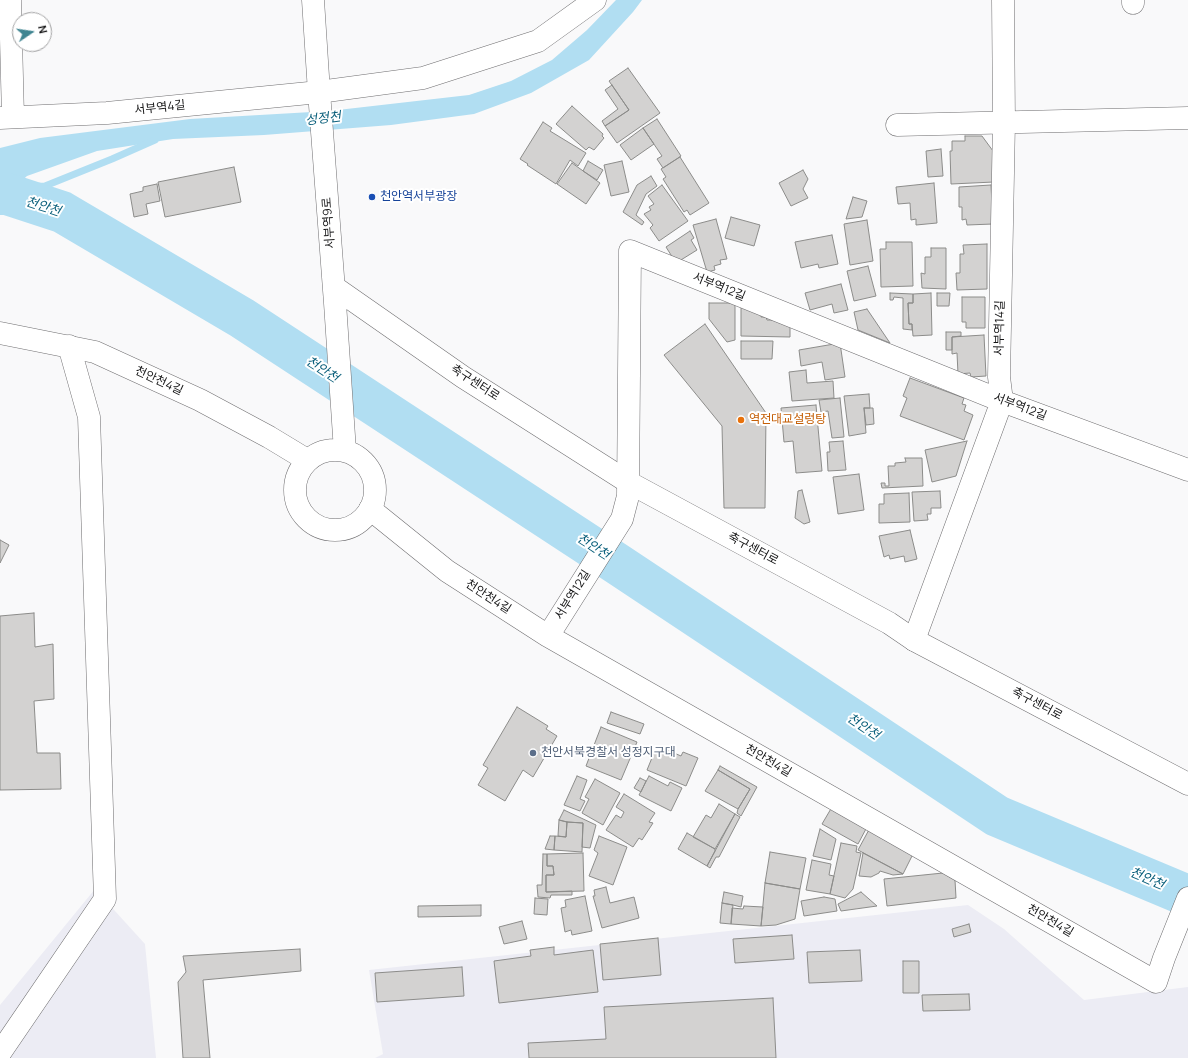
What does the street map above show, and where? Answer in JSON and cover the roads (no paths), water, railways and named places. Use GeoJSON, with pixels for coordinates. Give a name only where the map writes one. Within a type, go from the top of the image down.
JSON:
{"type":"FeatureCollection","features":[{"type":"Feature","properties":{"kind":"street"},"geometry":{"type":"LineString","coordinates":[[6,118],[10,0]]}},
{"type":"Feature","properties":{"kind":"street"},"geometry":{"type":"LineString","coordinates":[[313,0],[319,92]]}},
{"type":"Feature","properties":{"kind":"street","name":"서부역4길"},"geometry":{"type":"LineString","coordinates":[[6,118],[107,113],[319,92],[423,78],[538,41],[595,0]]}},
{"type":"Feature","properties":{"kind":"street","name":"서부역14길"},"geometry":{"type":"LineString","coordinates":[[914,640],[1002,401],[999,377],[1004,122],[1003,0]]}},
{"type":"Feature","properties":{"kind":"street","name":"서부역9로"},"geometry":{"type":"LineString","coordinates":[[319,92],[335,295],[345,450]]}},
{"type":"Feature","properties":{"kind":"street"},"geometry":{"type":"LineString","coordinates":[[897,124],[1188,118]]}},
{"type":"Feature","properties":{"kind":"street","name":"서부역12길"},"geometry":{"type":"LineString","coordinates":[[548,636],[622,519],[628,496],[630,251],[1002,401],[1188,470]]}},
{"type":"Feature","properties":{"kind":"street","name":"축구센터로"},"geometry":{"type":"LineString","coordinates":[[335,295],[628,482],[889,623],[914,640],[1188,784]]}},
{"type":"Feature","properties":{"kind":"street","name":"천안천4길"},"geometry":{"type":"LineString","coordinates":[[0,332],[95,352],[200,400],[269,437],[307,460]]}},
{"type":"Feature","properties":{"kind":"street"},"geometry":{"type":"LineString","coordinates":[[0,1053],[104,899],[89,417],[68,346]]}},
{"type":"Feature","properties":{"kind":"street"},"geometry":{"type":"LineString","coordinates":[[331,450],[345,450],[356,455],[365,463],[372,474],[375,486],[374,498],[370,509],[362,520],[350,528],[336,530],[322,528],[310,522],[301,512],[295,499],[295,485],[299,472],[307,460],[318,453],[331,450]]}},
{"type":"Feature","properties":{"kind":"street","name":"천안천4길"},"geometry":{"type":"LineString","coordinates":[[370,509],[447,571],[548,636],[1156,982],[1188,898]]}},
{"type":"Feature","properties":{"kind":"water"},"geometry":{"type":"Polygon","coordinates":[[[616,0],[642,0],[589,60],[531,93],[474,114],[391,125],[264,135],[173,139],[97,151],[27,176],[7,194],[0,196],[0,148],[40,138],[190,119],[329,111],[469,95],[511,81],[552,60],[587,30],[616,0]]]}},
{"type":"Feature","properties":{"kind":"waterway","name":"성정천"},"geometry":{"type":"LineString","coordinates":[[0,188],[45,186],[155,140]]}},
{"type":"Feature","properties":{"kind":"waterway","name":"천안천"},"geometry":{"type":"LineString","coordinates":[[0,194],[7,194],[62,212],[242,318],[619,565],[997,816],[1188,896]]}},
{"type":"Feature","properties":{"kind":"place","name":"천안역서부광장"},"geometry":{"type":"Point","coordinates":[372,197]}},
{"type":"Feature","properties":{"kind":"place","name":"역전대교설렁탕"},"geometry":{"type":"Point","coordinates":[741,420]}},
{"type":"Feature","properties":{"kind":"place","name":"천안서북경찰서 성정지구대"},"geometry":{"type":"Point","coordinates":[533,753]}}]}
